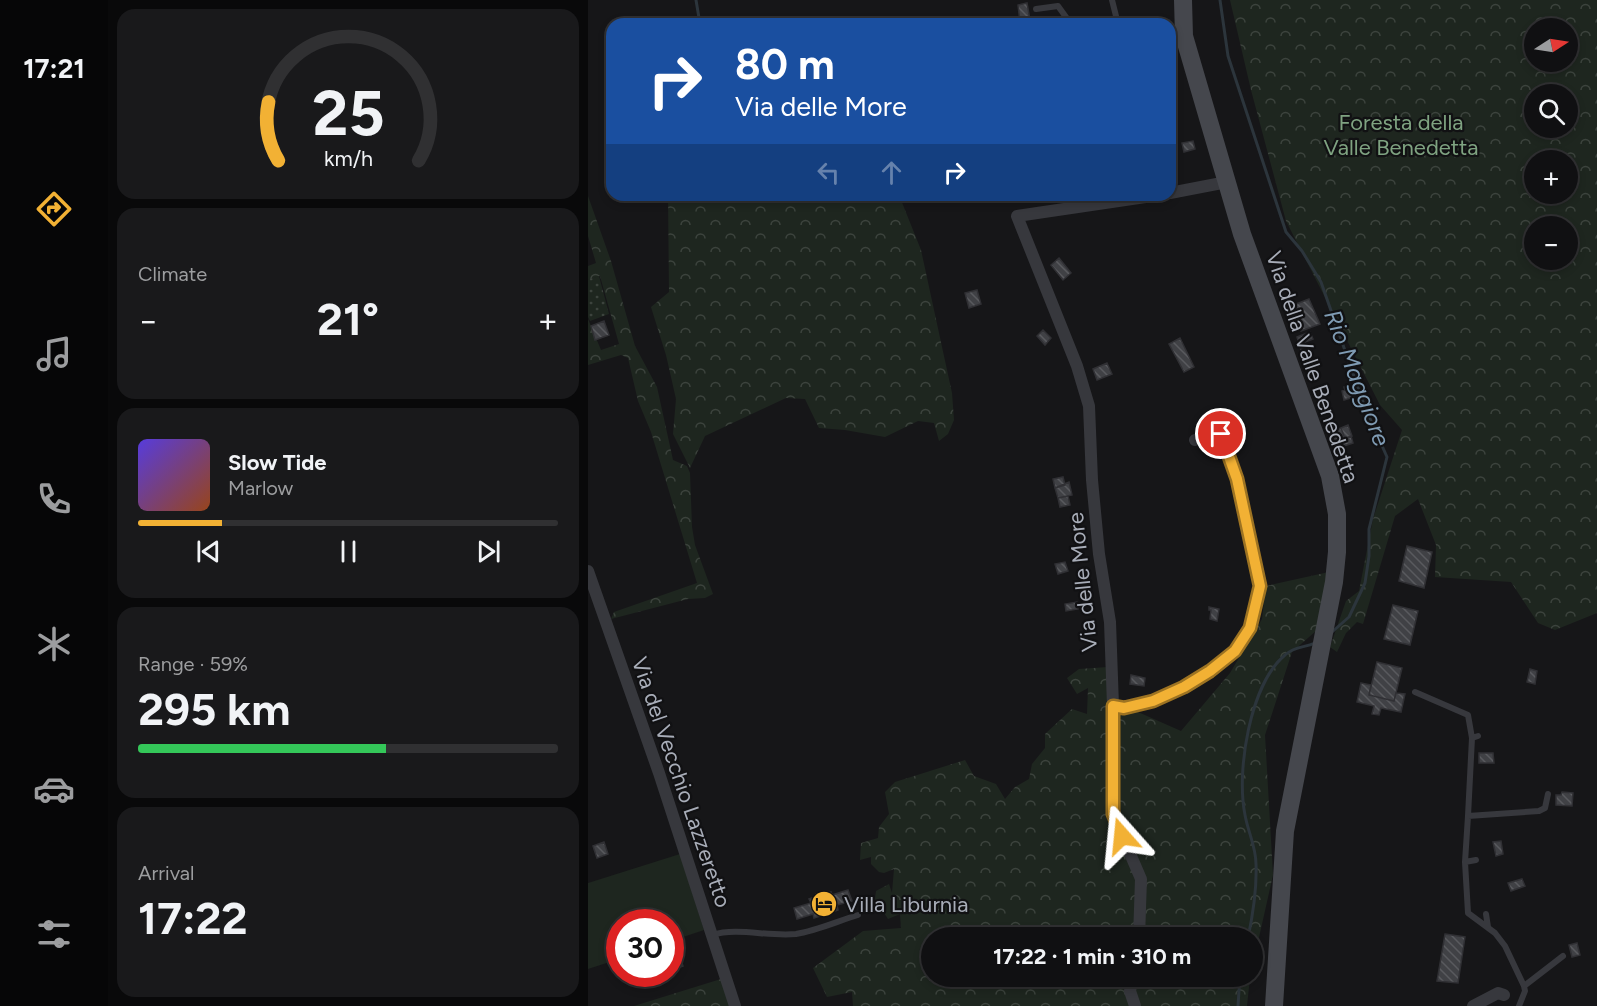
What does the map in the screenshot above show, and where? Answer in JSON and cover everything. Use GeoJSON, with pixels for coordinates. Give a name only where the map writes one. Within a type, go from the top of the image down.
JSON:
{"type":"FeatureCollection","features":[{"type":"Feature","properties":{"kind":"main road","name":"Via della Valle Benedetta"},"geometry":{"type":"LineString","coordinates":[[1183,0],[1180,36],[1242,234],[1330,476],[1337,514],[1334,582],[1285,831],[1274,1006]]}},
{"type":"Feature","properties":{"kind":"street"},"geometry":{"type":"LineString","coordinates":[[1176,192],[1227,182]]}},
{"type":"Feature","properties":{"kind":"street","name":"Via delle More"},"geometry":{"type":"LineString","coordinates":[[1113,706],[1110,622],[1099,554],[1092,480],[1089,406],[1077,366],[1017,216],[1118,201]]}},
{"type":"Feature","properties":{"kind":"street"},"geometry":{"type":"LineString","coordinates":[[1139,927],[1141,879],[1113,814],[1113,706],[1124,708],[1153,701],[1184,687],[1210,671],[1235,651],[1250,628],[1260,586],[1237,479],[1221,434],[1195,440]]}},
{"type":"Feature","properties":{"kind":"street","name":"Via del Vecchio Lazzeretto"},"geometry":{"type":"LineString","coordinates":[[588,571],[613,652],[712,935],[713,951],[735,1006]]}},
{"type":"Feature","properties":{"kind":"street"},"geometry":{"type":"LineString","coordinates":[[1131,987],[1130,991],[1136,1006]]}},
{"type":"Feature","properties":{"kind":"street"},"geometry":{"type":"LineString","coordinates":[[1473,1006],[1498,993],[1504,995]]}},
{"type":"Feature","properties":{"kind":"lane"},"geometry":{"type":"LineString","coordinates":[[1112,0],[1116,18]]}},
{"type":"Feature","properties":{"kind":"lane"},"geometry":{"type":"LineString","coordinates":[[1036,9],[1058,6],[1067,18]]}},
{"type":"Feature","properties":{"kind":"lane"},"geometry":{"type":"LineString","coordinates":[[1415,692],[1468,715],[1475,737],[1465,862],[1468,913],[1488,927],[1505,946],[1524,986],[1525,991],[1519,1006]]}},
{"type":"Feature","properties":{"kind":"lane"},"geometry":{"type":"LineString","coordinates":[[1468,816],[1539,811],[1545,808],[1548,794]]}},
{"type":"Feature","properties":{"kind":"lane"},"geometry":{"type":"LineString","coordinates":[[1465,862],[1476,860]]}},
{"type":"Feature","properties":{"kind":"lane"},"geometry":{"type":"LineString","coordinates":[[1486,914],[1488,927]]}},
{"type":"Feature","properties":{"kind":"lane"},"geometry":{"type":"LineString","coordinates":[[712,935],[722,932],[798,934],[858,915]]}},
{"type":"Feature","properties":{"kind":"lane"},"geometry":{"type":"LineString","coordinates":[[1524,986],[1563,956]]}},
{"type":"Feature","properties":{"kind":"green space","name":"Foresta della Valle Benedetta"},"geometry":{"type":"Polygon","coordinates":[[[1230,0],[1597,0],[1597,613],[1555,630],[1538,623],[1511,582],[1435,577],[1436,545],[1418,499],[1395,516],[1363,624],[1357,622],[1346,633],[1337,652],[1330,647],[1346,601],[1359,591],[1373,519],[1402,430],[1380,405],[1286,221],[1230,0]]]}},
{"type":"Feature","properties":{"kind":"green space"},"geometry":{"type":"Polygon","coordinates":[[[588,196],[611,261],[635,346],[657,387],[673,460],[687,466],[690,473],[695,545],[713,594],[705,598],[688,599],[611,619],[614,612],[697,583],[651,432],[638,401],[628,358],[621,355],[588,365],[588,319],[601,350],[619,344],[600,276],[588,280],[588,266],[596,263],[588,236],[588,196]]]}},
{"type":"Feature","properties":{"kind":"green space"},"geometry":{"type":"Polygon","coordinates":[[[668,201],[901,201],[921,250],[952,393],[954,420],[948,434],[939,441],[934,423],[918,421],[885,437],[819,428],[805,399],[786,398],[705,436],[690,468],[673,434],[676,399],[666,355],[651,307],[669,292],[668,201]]]}},
{"type":"Feature","properties":{"kind":"green space"},"geometry":{"type":"Polygon","coordinates":[[[599,276],[609,314],[590,321],[588,317],[588,280],[599,276]]]}},
{"type":"Feature","properties":{"kind":"green space"},"geometry":{"type":"Polygon","coordinates":[[[1329,572],[1317,630],[1292,652],[1265,735],[1273,875],[1261,927],[921,927],[921,987],[1249,987],[1247,1006],[853,1006],[852,992],[827,997],[813,968],[863,931],[901,928],[900,914],[888,919],[875,899],[876,891],[889,884],[892,893],[894,869],[884,873],[879,872],[871,864],[871,857],[860,860],[861,843],[878,838],[879,827],[889,814],[885,792],[895,782],[965,760],[974,776],[996,784],[1005,799],[1015,787],[1029,779],[1032,764],[1045,748],[1045,734],[1072,709],[1087,714],[1088,688],[1077,694],[1067,678],[1079,669],[1108,667],[1113,701],[1181,731],[1230,673],[1262,619],[1266,586],[1329,572]]]}},
{"type":"Feature","properties":{"kind":"green space"},"geometry":{"type":"Polygon","coordinates":[[[680,854],[704,930],[684,937],[684,909],[606,909],[606,963],[588,969],[588,883],[680,854]]]}},
{"type":"Feature","properties":{"kind":"green space"},"geometry":{"type":"Polygon","coordinates":[[[721,979],[730,1006],[634,1006],[721,979]]]}},
{"type":"Feature","properties":{"kind":"building"},"geometry":{"type":"Polygon","coordinates":[[[1027,3],[1030,18],[1020,18],[1018,5],[1027,3]]]}},
{"type":"Feature","properties":{"kind":"building"},"geometry":{"type":"Polygon","coordinates":[[[1193,141],[1195,149],[1184,152],[1182,143],[1193,141]]]}},
{"type":"Feature","properties":{"kind":"building"},"geometry":{"type":"Polygon","coordinates":[[[1059,258],[1071,273],[1063,280],[1051,265],[1059,258]]]}},
{"type":"Feature","properties":{"kind":"building"},"geometry":{"type":"Polygon","coordinates":[[[977,290],[981,304],[969,308],[965,293],[977,290]]]}},
{"type":"Feature","properties":{"kind":"building"},"geometry":{"type":"Polygon","coordinates":[[[1309,299],[1320,324],[1301,331],[1291,306],[1309,299]]]}},
{"type":"Feature","properties":{"kind":"building"},"geometry":{"type":"Polygon","coordinates":[[[604,321],[609,335],[595,340],[591,326],[604,321]]]}},
{"type":"Feature","properties":{"kind":"building"},"geometry":{"type":"Polygon","coordinates":[[[1043,330],[1051,338],[1045,345],[1037,336],[1043,330]]]}},
{"type":"Feature","properties":{"kind":"building"},"geometry":{"type":"Polygon","coordinates":[[[1310,332],[1313,339],[1305,342],[1306,348],[1301,350],[1297,337],[1310,332]]]}},
{"type":"Feature","properties":{"kind":"building"},"geometry":{"type":"Polygon","coordinates":[[[1180,338],[1194,367],[1184,372],[1169,344],[1180,338]]]}},
{"type":"Feature","properties":{"kind":"building"},"geometry":{"type":"Polygon","coordinates":[[[1107,363],[1112,374],[1097,380],[1093,369],[1107,363]]]}},
{"type":"Feature","properties":{"kind":"building"},"geometry":{"type":"Polygon","coordinates":[[[1350,386],[1354,397],[1344,400],[1342,391],[1345,390],[1344,387],[1350,386]]]}},
{"type":"Feature","properties":{"kind":"building"},"geometry":{"type":"Polygon","coordinates":[[[1348,425],[1352,436],[1345,439],[1341,428],[1348,425]]]}},
{"type":"Feature","properties":{"kind":"building"},"geometry":{"type":"Polygon","coordinates":[[[1341,428],[1345,439],[1336,442],[1332,431],[1341,428]]]}},
{"type":"Feature","properties":{"kind":"building"},"geometry":{"type":"Polygon","coordinates":[[[1351,436],[1353,443],[1344,446],[1345,448],[1339,451],[1336,442],[1351,436]]]}},
{"type":"Feature","properties":{"kind":"building"},"geometry":{"type":"Polygon","coordinates":[[[1063,477],[1065,485],[1055,488],[1053,479],[1063,477]]]}},
{"type":"Feature","properties":{"kind":"building"},"geometry":{"type":"Polygon","coordinates":[[[1069,482],[1072,495],[1058,498],[1055,488],[1069,482]]]}},
{"type":"Feature","properties":{"kind":"building"},"geometry":{"type":"Polygon","coordinates":[[[1068,496],[1070,505],[1060,507],[1058,498],[1068,496]]]}},
{"type":"Feature","properties":{"kind":"building"},"geometry":{"type":"Polygon","coordinates":[[[1407,546],[1432,552],[1424,588],[1399,581],[1407,546]]]}},
{"type":"Feature","properties":{"kind":"building"},"geometry":{"type":"Polygon","coordinates":[[[1065,562],[1068,571],[1058,574],[1055,564],[1065,562]]]}},
{"type":"Feature","properties":{"kind":"building"},"geometry":{"type":"Polygon","coordinates":[[[1077,602],[1078,609],[1066,611],[1065,604],[1077,602]]]}},
{"type":"Feature","properties":{"kind":"building"},"geometry":{"type":"Polygon","coordinates":[[[1393,605],[1418,611],[1410,645],[1384,639],[1393,605]]]}},
{"type":"Feature","properties":{"kind":"building"},"geometry":{"type":"Polygon","coordinates":[[[1209,607],[1219,609],[1217,621],[1210,619],[1209,607]]]}},
{"type":"Feature","properties":{"kind":"building"},"geometry":{"type":"Polygon","coordinates":[[[1377,662],[1402,668],[1394,701],[1369,695],[1377,662]]]}},
{"type":"Feature","properties":{"kind":"building"},"geometry":{"type":"Polygon","coordinates":[[[1530,669],[1537,671],[1535,684],[1527,682],[1530,669]]]}},
{"type":"Feature","properties":{"kind":"building"},"geometry":{"type":"Polygon","coordinates":[[[1131,675],[1145,678],[1144,686],[1130,684],[1131,675]]]}},
{"type":"Feature","properties":{"kind":"building"},"geometry":{"type":"Polygon","coordinates":[[[1361,683],[1371,685],[1369,695],[1394,701],[1396,693],[1405,694],[1401,712],[1381,708],[1379,715],[1372,714],[1374,706],[1357,702],[1361,683]]]}},
{"type":"Feature","properties":{"kind":"building"},"geometry":{"type":"Polygon","coordinates":[[[1479,753],[1493,753],[1494,763],[1479,763],[1479,753]]]}},
{"type":"Feature","properties":{"kind":"building"},"geometry":{"type":"Polygon","coordinates":[[[1562,792],[1573,793],[1572,806],[1556,805],[1556,795],[1561,795],[1562,792]]]}},
{"type":"Feature","properties":{"kind":"building"},"geometry":{"type":"Polygon","coordinates":[[[1501,841],[1503,854],[1496,856],[1493,842],[1501,841]]]}},
{"type":"Feature","properties":{"kind":"building"},"geometry":{"type":"Polygon","coordinates":[[[604,842],[608,854],[597,858],[593,846],[604,842]]]}},
{"type":"Feature","properties":{"kind":"building"},"geometry":{"type":"Polygon","coordinates":[[[1522,879],[1525,886],[1511,891],[1508,883],[1522,879]]]}},
{"type":"Feature","properties":{"kind":"building","name":"Villa Liburnia"},"geometry":{"type":"Polygon","coordinates":[[[848,890],[852,901],[837,905],[838,910],[814,918],[813,914],[797,919],[794,908],[811,903],[809,899],[831,892],[832,895],[848,890]]]}},
{"type":"Feature","properties":{"kind":"building"},"geometry":{"type":"Polygon","coordinates":[[[1445,934],[1465,937],[1458,983],[1437,981],[1445,934]]]}},
{"type":"Feature","properties":{"kind":"building"},"geometry":{"type":"Polygon","coordinates":[[[1577,943],[1580,955],[1572,957],[1569,945],[1577,943]]]}},
{"type":"Feature","properties":{"kind":"waterway"},"geometry":{"type":"LineString","coordinates":[[696,0],[699,18]]}},
{"type":"Feature","properties":{"kind":"waterway","name":"Rio Maggiore"},"geometry":{"type":"LineString","coordinates":[[1220,0],[1228,56],[1286,232],[1302,251],[1321,282],[1364,405],[1387,457],[1369,529],[1369,556],[1365,583],[1349,617],[1332,632]]}},
{"type":"Feature","properties":{"kind":"waterway","name":"Rio Maggiore"},"geometry":{"type":"LineString","coordinates":[[1250,927],[1254,901],[1256,858],[1246,821],[1243,797],[1244,753],[1248,729],[1263,686],[1273,668],[1289,652],[1315,643]]}},
{"type":"Feature","properties":{"kind":"waterway","name":"Rio Maggiore"},"geometry":{"type":"LineString","coordinates":[[1238,1006],[1239,987]]}},
{"type":"Feature","properties":{"kind":"place","name":"Villa Liburnia"},"geometry":{"type":"Point","coordinates":[824,904]}},
{"type":"Feature","properties":{"kind":"route"},"geometry":{"type":"LineString","coordinates":[[1122,836],[1113,814],[1113,706],[1124,708],[1153,701],[1184,687],[1210,671],[1235,651],[1250,628],[1260,586],[1237,479],[1221,434]]}}]}
